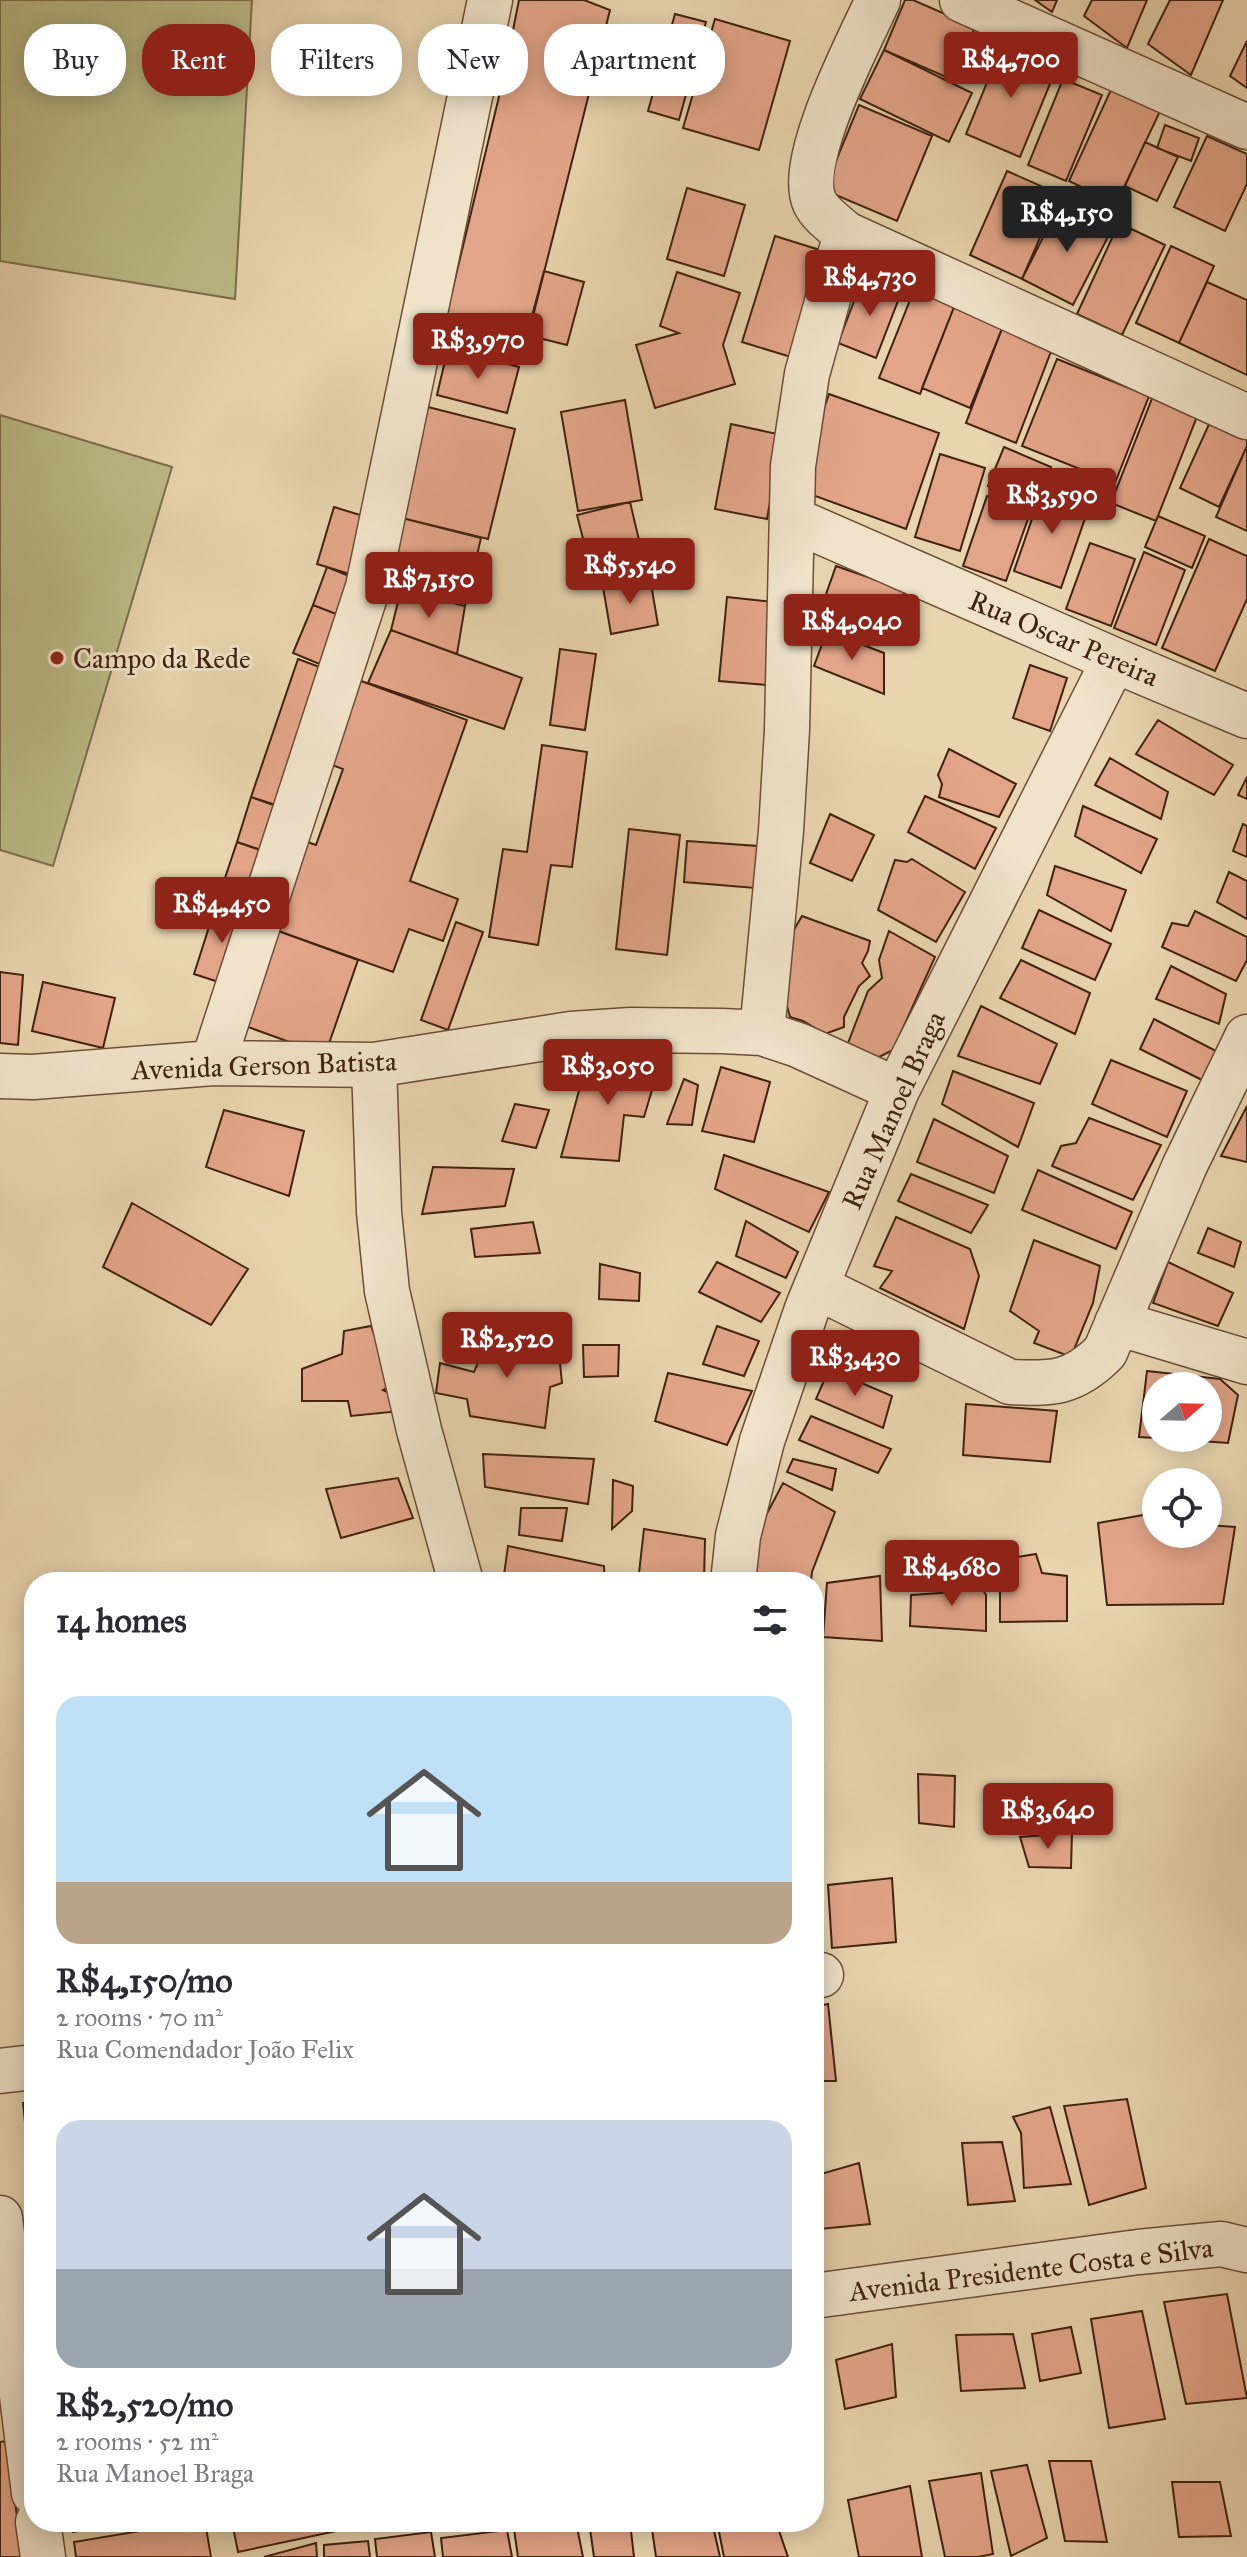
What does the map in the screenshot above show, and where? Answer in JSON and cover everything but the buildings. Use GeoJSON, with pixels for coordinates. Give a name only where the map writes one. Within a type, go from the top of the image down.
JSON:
{"type":"FeatureCollection","features":[{"type":"Feature","properties":{"kind":"street"},"geometry":{"type":"LineString","coordinates":[[213,1063],[368,587],[490,0]]}},
{"type":"Feature","properties":{"kind":"street"},"geometry":{"type":"LineString","coordinates":[[878,0],[818,138],[811,176],[815,203],[835,224],[1247,417]]}},
{"type":"Feature","properties":{"kind":"street"},"geometry":{"type":"LineString","coordinates":[[962,0],[1247,127]]}},
{"type":"Feature","properties":{"kind":"street"},"geometry":{"type":"LineString","coordinates":[[762,1033],[781,831],[794,520],[793,466],[835,224]]}},
{"type":"Feature","properties":{"kind":"street","name":"Rua Oscar Pereira"},"geometry":{"type":"LineString","coordinates":[[794,520],[1247,716]]}},
{"type":"Feature","properties":{"kind":"street","name":"Rua Manoel Braga"},"geometry":{"type":"LineString","coordinates":[[734,1572],[738,1536],[762,1441],[817,1287],[897,1090],[1114,660]]}},
{"type":"Feature","properties":{"kind":"street","name":"Avenida Gerson Batista"},"geometry":{"type":"LineString","coordinates":[[0,1076],[33,1077],[213,1063],[374,1065],[571,1034],[631,1030],[762,1033],[798,1045],[897,1090]]}},
{"type":"Feature","properties":{"kind":"street"},"geometry":{"type":"LineString","coordinates":[[817,1287],[1010,1382],[1045,1384],[1087,1370],[1105,1352],[1185,1165],[1247,1037]]}},
{"type":"Feature","properties":{"kind":"street"},"geometry":{"type":"LineString","coordinates":[[374,1065],[379,1212],[387,1291],[419,1430],[458,1572]]}},
{"type":"Feature","properties":{"kind":"street"},"geometry":{"type":"LineString","coordinates":[[1117,1323],[1247,1362]]}},
{"type":"Feature","properties":{"kind":"street"},"geometry":{"type":"LineString","coordinates":[[0,2071],[24,2068]]}},
{"type":"Feature","properties":{"kind":"street"},"geometry":{"type":"LineString","coordinates":[[0,2218],[24,2434]]}},
{"type":"Feature","properties":{"kind":"street","name":"Avenida Presidente Costa e Silva"},"geometry":{"type":"LineString","coordinates":[[824,2295],[1138,2252],[1221,2244],[1247,2250]]}},
{"type":"Feature","properties":{"kind":"street"},"geometry":{"type":"LineString","coordinates":[[39,2532],[43,2557]]}},
{"type":"Feature","properties":{"kind":"green space"},"geometry":{"type":"Polygon","coordinates":[[[0,0],[252,0],[251,24],[142,24],[142,96],[247,96],[235,299],[0,261],[0,0]]]}},
{"type":"Feature","properties":{"kind":"green space","name":"Campo da Rede"},"geometry":{"type":"Polygon","coordinates":[[[0,415],[172,467],[53,866],[0,850],[0,415]]]}},
{"type":"Feature","properties":{"kind":"place","name":"Campo da Rede"},"geometry":{"type":"Point","coordinates":[57,658]}}]}
